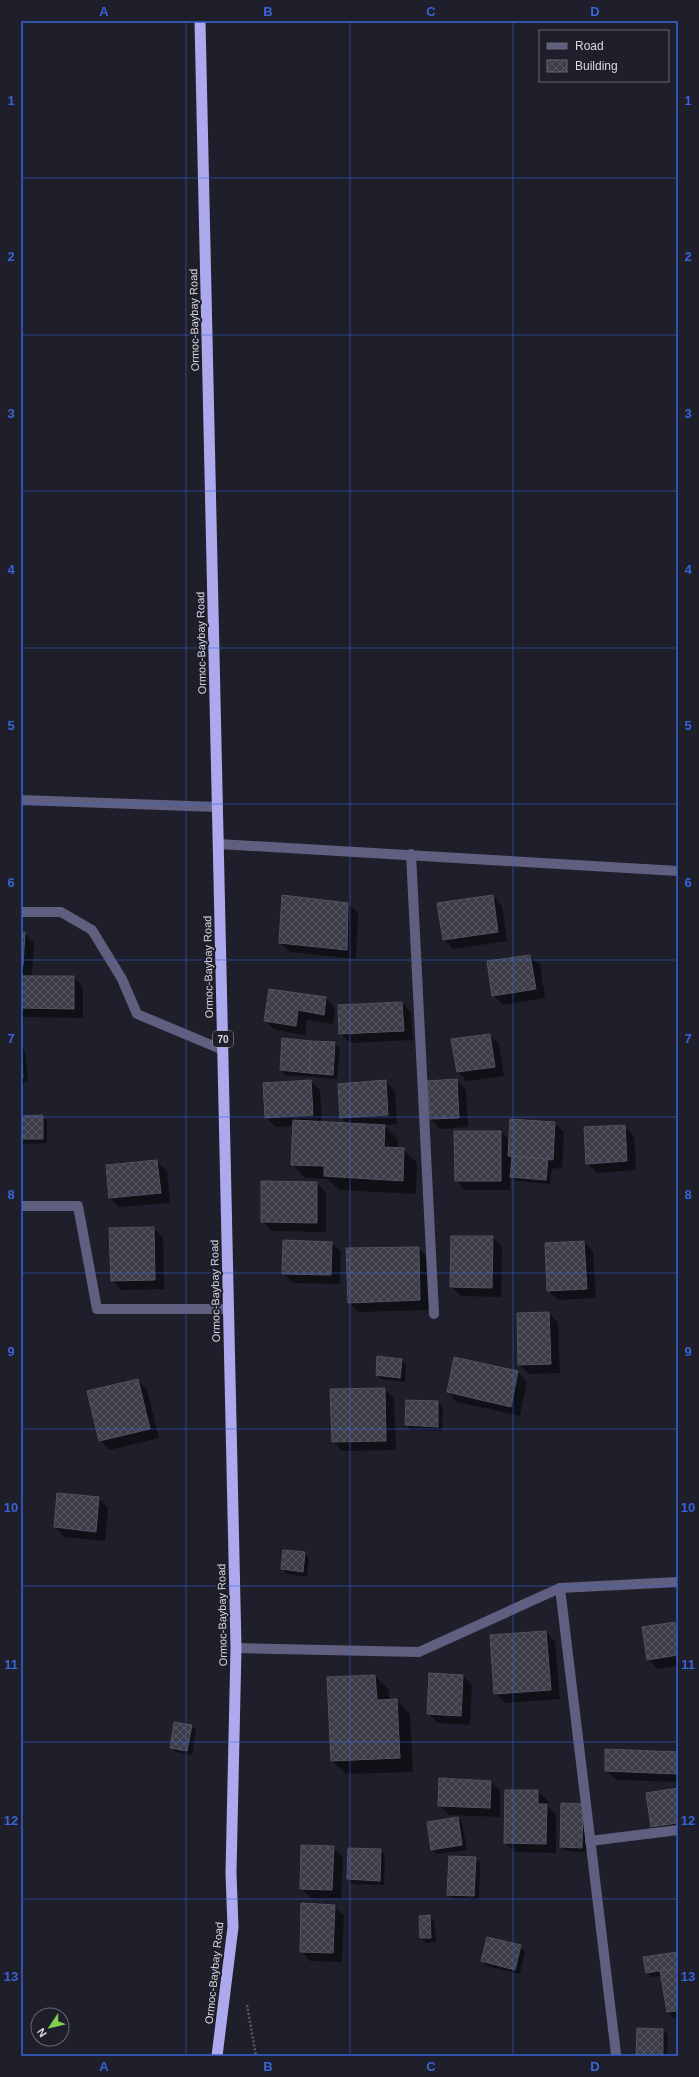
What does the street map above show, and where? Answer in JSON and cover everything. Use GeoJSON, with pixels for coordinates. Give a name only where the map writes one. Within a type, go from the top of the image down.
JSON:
{"type":"FeatureCollection","features":[{"type":"Feature","properties":{"kind":"highway","name":"Ormoc-Baybay Road"},"geometry":{"type":"LineString","coordinates":[[200,21],[236,1648],[231,1873],[234,1927],[217,2056]]}},
{"type":"Feature","properties":{"kind":"street"},"geometry":{"type":"LineString","coordinates":[[21,800],[218,807]]}},
{"type":"Feature","properties":{"kind":"street"},"geometry":{"type":"LineString","coordinates":[[219,844],[411,854],[678,871]]}},
{"type":"Feature","properties":{"kind":"street"},"geometry":{"type":"LineString","coordinates":[[411,854],[434,1314]]}},
{"type":"Feature","properties":{"kind":"street"},"geometry":{"type":"LineString","coordinates":[[21,912],[61,912],[92,930],[122,979],[137,1014],[223,1050]]}},
{"type":"Feature","properties":{"kind":"street"},"geometry":{"type":"LineString","coordinates":[[21,1206],[78,1206],[97,1309],[229,1309]]}},
{"type":"Feature","properties":{"kind":"street"},"geometry":{"type":"LineString","coordinates":[[236,1648],[419,1652],[560,1588],[678,1582]]}},
{"type":"Feature","properties":{"kind":"street"},"geometry":{"type":"LineString","coordinates":[[560,1588],[616,2054]]}},
{"type":"Feature","properties":{"kind":"street"},"geometry":{"type":"LineString","coordinates":[[590,1841],[678,1830]]}},
{"type":"Feature","properties":{"kind":"building"},"geometry":{"type":"Polygon","coordinates":[[[282,895],[348,903],[347,950],[279,943],[282,895]]]}},
{"type":"Feature","properties":{"kind":"building"},"geometry":{"type":"Polygon","coordinates":[[[493,895],[498,932],[443,940],[437,903],[493,895]]]}},
{"type":"Feature","properties":{"kind":"building"},"geometry":{"type":"Polygon","coordinates":[[[21,932],[25,932],[23,966],[21,965],[21,932]]]}},
{"type":"Feature","properties":{"kind":"building"},"geometry":{"type":"Polygon","coordinates":[[[530,955],[536,989],[492,996],[487,961],[530,955]]]}},
{"type":"Feature","properties":{"kind":"building"},"geometry":{"type":"Polygon","coordinates":[[[21,976],[74,976],[74,1009],[21,1008],[21,976]]]}},
{"type":"Feature","properties":{"kind":"building"},"geometry":{"type":"Polygon","coordinates":[[[269,989],[326,997],[324,1015],[298,1010],[296,1026],[264,1021],[269,989]]]}},
{"type":"Feature","properties":{"kind":"building"},"geometry":{"type":"Polygon","coordinates":[[[402,1002],[404,1031],[339,1034],[338,1005],[402,1002]]]}},
{"type":"Feature","properties":{"kind":"building"},"geometry":{"type":"Polygon","coordinates":[[[490,1034],[495,1067],[457,1072],[451,1039],[490,1034]]]}},
{"type":"Feature","properties":{"kind":"building"},"geometry":{"type":"Polygon","coordinates":[[[282,1038],[311,1041],[309,1073],[280,1070],[282,1038]]]}},
{"type":"Feature","properties":{"kind":"building"},"geometry":{"type":"Polygon","coordinates":[[[311,1041],[335,1042],[333,1075],[309,1073],[311,1041]]]}},
{"type":"Feature","properties":{"kind":"building"},"geometry":{"type":"Polygon","coordinates":[[[21,1045],[23,1078],[21,1078],[21,1045]]]}},
{"type":"Feature","properties":{"kind":"building"},"geometry":{"type":"Polygon","coordinates":[[[457,1079],[459,1118],[430,1119],[427,1081],[457,1079]]]}},
{"type":"Feature","properties":{"kind":"building"},"geometry":{"type":"Polygon","coordinates":[[[311,1080],[313,1115],[265,1118],[263,1083],[311,1080]]]}},
{"type":"Feature","properties":{"kind":"building"},"geometry":{"type":"Polygon","coordinates":[[[386,1080],[388,1115],[340,1118],[338,1084],[386,1080]]]}},
{"type":"Feature","properties":{"kind":"building"},"geometry":{"type":"Polygon","coordinates":[[[43,1115],[43,1139],[21,1139],[21,1116],[43,1115]]]}},
{"type":"Feature","properties":{"kind":"building"},"geometry":{"type":"Polygon","coordinates":[[[510,1119],[555,1122],[553,1160],[508,1156],[510,1119]]]}},
{"type":"Feature","properties":{"kind":"building"},"geometry":{"type":"Polygon","coordinates":[[[293,1120],[385,1125],[384,1147],[404,1148],[403,1181],[324,1176],[324,1166],[291,1165],[293,1120]]]}},
{"type":"Feature","properties":{"kind":"building"},"geometry":{"type":"Polygon","coordinates":[[[625,1125],[627,1161],[586,1164],[584,1127],[625,1125]]]}},
{"type":"Feature","properties":{"kind":"building"},"geometry":{"type":"Polygon","coordinates":[[[454,1131],[501,1131],[501,1181],[455,1181],[454,1131]]]}},
{"type":"Feature","properties":{"kind":"building"},"geometry":{"type":"Polygon","coordinates":[[[512,1156],[548,1159],[546,1180],[510,1177],[512,1156]]]}},
{"type":"Feature","properties":{"kind":"building"},"geometry":{"type":"Polygon","coordinates":[[[157,1160],[161,1193],[109,1198],[106,1165],[157,1160]]]}},
{"type":"Feature","properties":{"kind":"building"},"geometry":{"type":"Polygon","coordinates":[[[261,1181],[317,1182],[317,1223],[261,1222],[261,1181]]]}},
{"type":"Feature","properties":{"kind":"building"},"geometry":{"type":"Polygon","coordinates":[[[154,1227],[155,1280],[111,1281],[109,1228],[154,1227]]]}},
{"type":"Feature","properties":{"kind":"building"},"geometry":{"type":"Polygon","coordinates":[[[451,1236],[493,1236],[492,1288],[450,1287],[451,1236]]]}},
{"type":"Feature","properties":{"kind":"building"},"geometry":{"type":"Polygon","coordinates":[[[283,1240],[332,1242],[331,1275],[282,1274],[283,1240]]]}},
{"type":"Feature","properties":{"kind":"building"},"geometry":{"type":"Polygon","coordinates":[[[584,1241],[587,1289],[547,1291],[545,1243],[584,1241]]]}},
{"type":"Feature","properties":{"kind":"building"},"geometry":{"type":"Polygon","coordinates":[[[419,1247],[420,1300],[348,1303],[346,1248],[419,1247]]]}},
{"type":"Feature","properties":{"kind":"building"},"geometry":{"type":"Polygon","coordinates":[[[549,1312],[551,1364],[518,1365],[517,1313],[549,1312]]]}},
{"type":"Feature","properties":{"kind":"building"},"geometry":{"type":"Polygon","coordinates":[[[377,1356],[402,1359],[400,1378],[376,1375],[377,1356]]]}},
{"type":"Feature","properties":{"kind":"building"},"geometry":{"type":"Polygon","coordinates":[[[454,1357],[518,1371],[511,1407],[447,1392],[454,1357]]]}},
{"type":"Feature","properties":{"kind":"building"},"geometry":{"type":"Polygon","coordinates":[[[138,1379],[150,1429],[99,1441],[87,1391],[138,1379]]]}},
{"type":"Feature","properties":{"kind":"building"},"geometry":{"type":"Polygon","coordinates":[[[385,1388],[386,1441],[332,1442],[330,1389],[385,1388]]]}},
{"type":"Feature","properties":{"kind":"building"},"geometry":{"type":"Polygon","coordinates":[[[406,1400],[438,1401],[438,1427],[405,1425],[406,1400]]]}},
{"type":"Feature","properties":{"kind":"building"},"geometry":{"type":"Polygon","coordinates":[[[57,1493],[99,1497],[96,1532],[54,1527],[57,1493]]]}},
{"type":"Feature","properties":{"kind":"building"},"geometry":{"type":"Polygon","coordinates":[[[283,1550],[305,1552],[303,1572],[281,1569],[283,1550]]]}},
{"type":"Feature","properties":{"kind":"building"},"geometry":{"type":"Polygon","coordinates":[[[675,1622],[678,1655],[647,1660],[642,1627],[675,1622]]]}},
{"type":"Feature","properties":{"kind":"building"},"geometry":{"type":"Polygon","coordinates":[[[546,1631],[551,1690],[494,1694],[490,1635],[546,1631]]]}},
{"type":"Feature","properties":{"kind":"building"},"geometry":{"type":"Polygon","coordinates":[[[429,1673],[463,1675],[461,1716],[427,1714],[429,1673]]]}},
{"type":"Feature","properties":{"kind":"building"},"geometry":{"type":"Polygon","coordinates":[[[375,1675],[377,1700],[397,1699],[400,1758],[331,1761],[327,1677],[375,1675]]]}},
{"type":"Feature","properties":{"kind":"building"},"geometry":{"type":"Polygon","coordinates":[[[174,1722],[192,1725],[187,1751],[170,1748],[174,1722]]]}},
{"type":"Feature","properties":{"kind":"building"},"geometry":{"type":"Polygon","coordinates":[[[605,1749],[678,1752],[678,1774],[605,1771],[605,1749]]]}},
{"type":"Feature","properties":{"kind":"building"},"geometry":{"type":"Polygon","coordinates":[[[439,1778],[491,1781],[490,1808],[438,1806],[439,1778]]]}},
{"type":"Feature","properties":{"kind":"building"},"geometry":{"type":"Polygon","coordinates":[[[678,1788],[678,1823],[651,1827],[646,1793],[678,1788]]]}},
{"type":"Feature","properties":{"kind":"building"},"geometry":{"type":"Polygon","coordinates":[[[505,1790],[538,1790],[538,1804],[547,1804],[546,1844],[504,1843],[505,1790]]]}},
{"type":"Feature","properties":{"kind":"building"},"geometry":{"type":"Polygon","coordinates":[[[561,1803],[583,1804],[582,1848],[560,1847],[561,1803]]]}},
{"type":"Feature","properties":{"kind":"building"},"geometry":{"type":"Polygon","coordinates":[[[458,1817],[462,1845],[431,1850],[427,1822],[458,1817]]]}},
{"type":"Feature","properties":{"kind":"building"},"geometry":{"type":"Polygon","coordinates":[[[301,1845],[334,1846],[332,1890],[300,1889],[301,1845]]]}},
{"type":"Feature","properties":{"kind":"building"},"geometry":{"type":"Polygon","coordinates":[[[348,1848],[381,1849],[380,1881],[347,1879],[348,1848]]]}},
{"type":"Feature","properties":{"kind":"building"},"geometry":{"type":"Polygon","coordinates":[[[449,1856],[476,1857],[474,1896],[447,1895],[449,1856]]]}},
{"type":"Feature","properties":{"kind":"building"},"geometry":{"type":"Polygon","coordinates":[[[301,1903],[335,1905],[333,1953],[300,1952],[301,1903]]]}},
{"type":"Feature","properties":{"kind":"building"},"geometry":{"type":"Polygon","coordinates":[[[430,1915],[431,1938],[420,1938],[419,1916],[430,1915]]]}},
{"type":"Feature","properties":{"kind":"building"},"geometry":{"type":"Polygon","coordinates":[[[487,1937],[521,1945],[515,1970],[481,1961],[487,1937]]]}},
{"type":"Feature","properties":{"kind":"building"},"geometry":{"type":"Polygon","coordinates":[[[678,1952],[678,1968],[646,1973],[643,1957],[678,1952]]]}},
{"type":"Feature","properties":{"kind":"building"},"geometry":{"type":"Polygon","coordinates":[[[678,1968],[678,2011],[667,2012],[660,1971],[678,1968]]]}},
{"type":"Feature","properties":{"kind":"building"},"geometry":{"type":"Polygon","coordinates":[[[637,2028],[663,2029],[663,2056],[636,2056],[637,2028]]]}},
{"type":"Feature","properties":{"kind":"building"},"geometry":{"type":"Polygon","coordinates":[[[678,2030],[678,2056],[677,2056],[678,2030]]]}}]}
